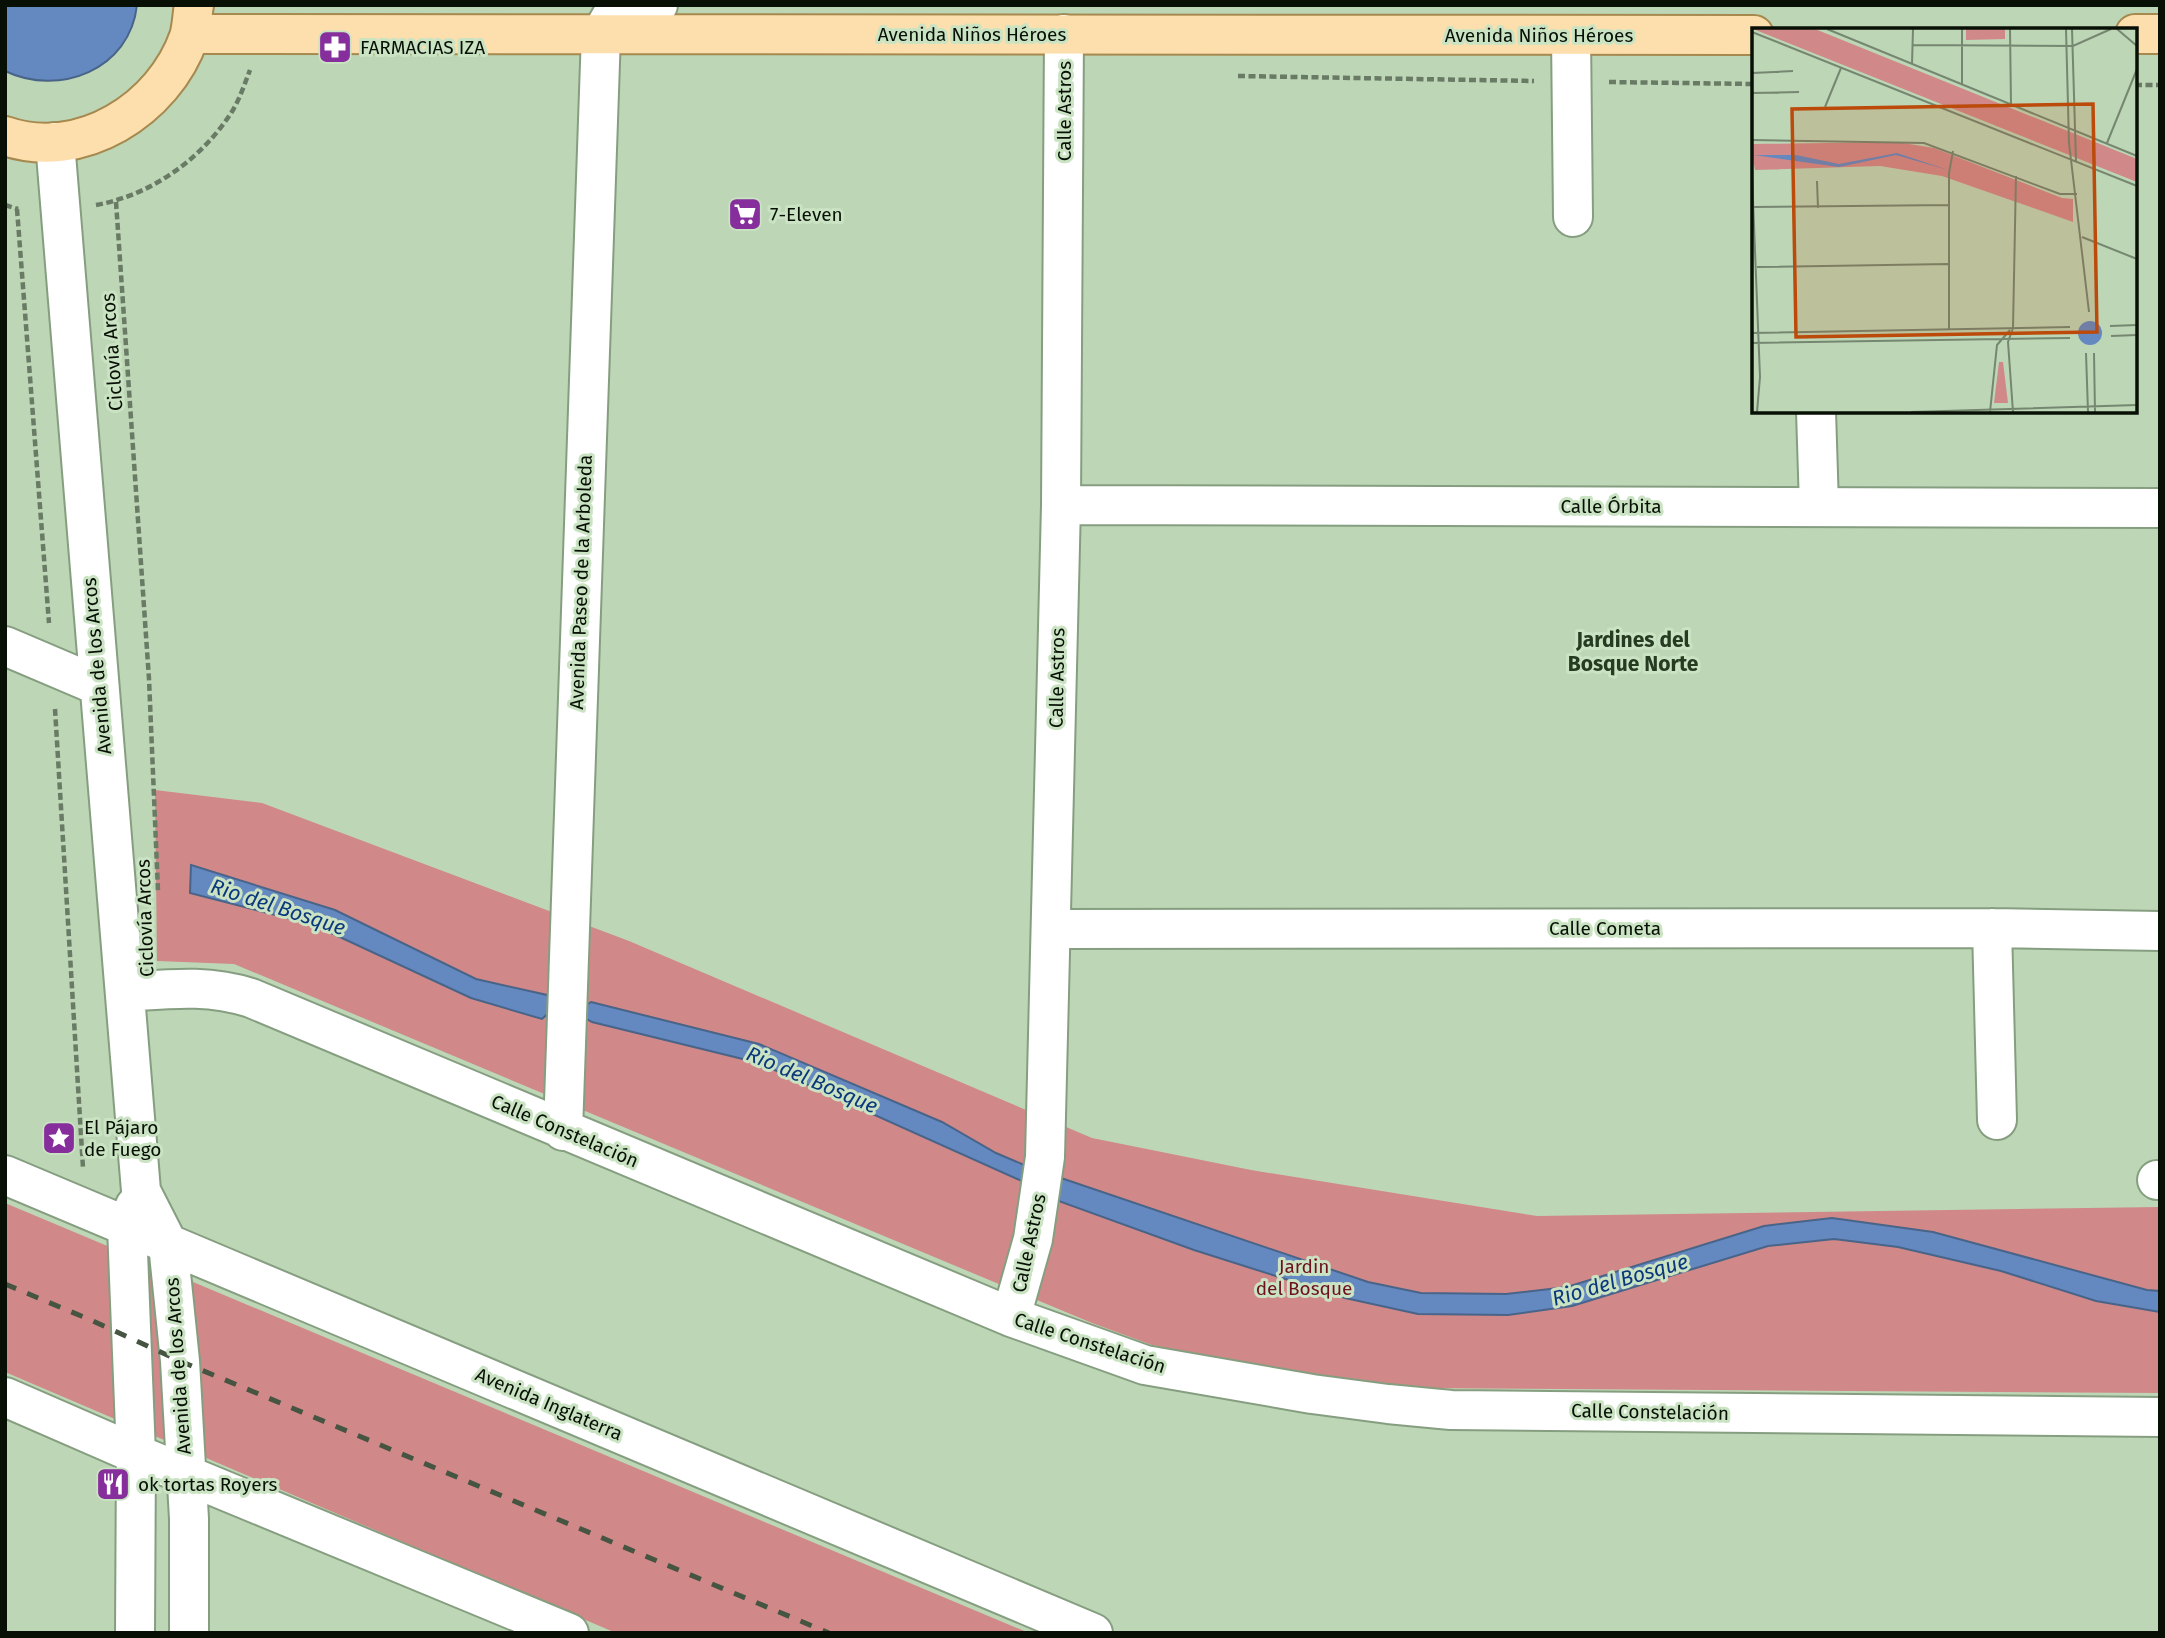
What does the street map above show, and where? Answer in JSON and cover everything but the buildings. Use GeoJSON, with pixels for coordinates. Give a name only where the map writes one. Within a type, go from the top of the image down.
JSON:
{"type":"FeatureCollection","features":[{"type":"Feature","properties":{"kind":"main road","name":"Avenida Niños Héroes"},"geometry":{"type":"LineString","coordinates":[[192,20],[260,35],[610,20],[1064,34],[1752,35]]}},
{"type":"Feature","properties":{"kind":"main road"},"geometry":{"type":"LineString","coordinates":[[5,136],[55,142],[95,134],[132,115],[162,88],[178,62],[192,20]]}},
{"type":"Feature","properties":{"kind":"main road"},"geometry":{"type":"LineString","coordinates":[[2137,34],[2160,34]]}},
{"type":"Feature","properties":{"kind":"street"},"geometry":{"type":"LineString","coordinates":[[610,20],[654,9],[658,5]]}},
{"type":"Feature","properties":{"kind":"street","name":"Avenida Paseo de la Arboleda"},"geometry":{"type":"LineString","coordinates":[[563,1130],[610,20]]}},
{"type":"Feature","properties":{"kind":"street","name":"Calle Astros"},"geometry":{"type":"LineString","coordinates":[[1011,1317],[1034,1239],[1045,1157],[1061,505],[1064,34]]}},
{"type":"Feature","properties":{"kind":"street"},"geometry":{"type":"LineString","coordinates":[[1571,35],[1573,217]]}},
{"type":"Feature","properties":{"kind":"street","name":"Avenida de los Arcos"},"geometry":{"type":"LineString","coordinates":[[55,142],[141,1191],[169,1244],[180,1361],[189,1518],[189,1633]]}},
{"type":"Feature","properties":{"kind":"street"},"geometry":{"type":"LineString","coordinates":[[1816,413],[1819,506]]}},
{"type":"Feature","properties":{"kind":"street","name":"Calle Órbita"},"geometry":{"type":"LineString","coordinates":[[1061,505],[2160,508]]}},
{"type":"Feature","properties":{"kind":"street"},"geometry":{"type":"LineString","coordinates":[[5,646],[99,686]]}},
{"type":"Feature","properties":{"kind":"street"},"geometry":{"type":"LineString","coordinates":[[1992,928],[1997,1120]]}},
{"type":"Feature","properties":{"kind":"street","name":"Calle Cometa"},"geometry":{"type":"LineString","coordinates":[[1051,929],[1992,928],[2160,931]]}},
{"type":"Feature","properties":{"kind":"street","name":"Calle Constelación"},"geometry":{"type":"LineString","coordinates":[[125,992],[203,988],[227,990],[251,998],[1011,1317],[1145,1365],[1220,1380],[1388,1405],[1451,1410],[2160,1417]]}},
{"type":"Feature","properties":{"kind":"street","name":"Avenida Inglaterra"},"geometry":{"type":"LineString","coordinates":[[5,1175],[1093,1633]]}},
{"type":"Feature","properties":{"kind":"street","name":"Avenida de los Arcos"},"geometry":{"type":"LineString","coordinates":[[135,1633],[136,1454],[127,1227],[141,1191]]}},
{"type":"Feature","properties":{"kind":"street"},"geometry":{"type":"LineString","coordinates":[[5,1398],[569,1633]]}},
{"type":"Feature","properties":{"kind":"path"},"geometry":{"type":"LineString","coordinates":[[5,205],[17,209],[60,212],[116,202],[162,181],[202,149],[233,109],[254,62],[260,35]]}},
{"type":"Feature","properties":{"kind":"path"},"geometry":{"type":"LineString","coordinates":[[2137,85],[2160,85]]}},
{"type":"Feature","properties":{"kind":"path","name":"Ciclovía Arcos"},"geometry":{"type":"LineString","coordinates":[[116,202],[149,679],[158,902]]}},
{"type":"Feature","properties":{"kind":"path"},"geometry":{"type":"LineString","coordinates":[[17,209],[53,666],[86,1209]]}},
{"type":"Feature","properties":{"kind":"green space","name":"Jardin del Bosque"},"geometry":{"type":"Polygon","coordinates":[[[155,790],[262,803],[629,941],[1092,1138],[1251,1170],[1537,1216],[2160,1207],[2160,1393],[1417,1388],[1286,1373],[1152,1345],[1092,1323],[234,964],[157,961],[155,790]]]}},
{"type":"Feature","properties":{"kind":"green space"},"geometry":{"type":"Polygon","coordinates":[[[5,1203],[1029,1633],[616,1633],[5,1372],[5,1203]]]}},
{"type":"Feature","properties":{"kind":"water"},"geometry":{"type":"Polygon","coordinates":[[[5,5],[137,5],[132,28],[121,46],[106,61],[89,72],[69,79],[47,81],[5,71],[5,5]]]}},
{"type":"Feature","properties":{"kind":"water","name":"Rio del Bosque"},"geometry":{"type":"Polygon","coordinates":[[[191,865],[335,910],[476,979],[547,995],[554,1008],[542,1019],[471,998],[314,925],[190,893],[191,865]]]}},
{"type":"Feature","properties":{"kind":"water","name":"Rio del Bosque"},"geometry":{"type":"Polygon","coordinates":[[[591,1002],[759,1044],[942,1122],[996,1153],[1036,1170],[1035,1187],[759,1063],[592,1022],[575,1012],[591,1002]]]}},
{"type":"Feature","properties":{"kind":"water","name":"Rio del Bosque"},"geometry":{"type":"Polygon","coordinates":[[[1061,1178],[1368,1282],[1421,1293],[1506,1294],[1567,1287],[1764,1226],[1832,1218],[1933,1232],[2147,1290],[2160,1291],[2160,1312],[2096,1301],[2001,1271],[1898,1247],[1834,1239],[1768,1246],[1572,1306],[1508,1315],[1418,1314],[1345,1298],[1194,1250],[1053,1199],[1061,1178]]]}},
{"type":"Feature","properties":{"kind":"railway"},"geometry":{"type":"LineString","coordinates":[[5,1284],[180,1361],[829,1633]]}},
{"type":"Feature","properties":{"kind":"place","name":"FARMACIAS IZA"},"geometry":{"type":"Point","coordinates":[335,47]}},
{"type":"Feature","properties":{"kind":"place","name":"7-Eleven"},"geometry":{"type":"Point","coordinates":[745,214]}},
{"type":"Feature","properties":{"kind":"place","name":"El Pájaro de Fuego"},"geometry":{"type":"Point","coordinates":[59,1138]}},
{"type":"Feature","properties":{"kind":"place","name":"ok tortas Royers"},"geometry":{"type":"Point","coordinates":[113,1484]}},
{"type":"Feature","properties":{"kind":"district","name":"Jardines del Bosque Norte"},"geometry":{"type":"Point","coordinates":[1633,652]}}]}
